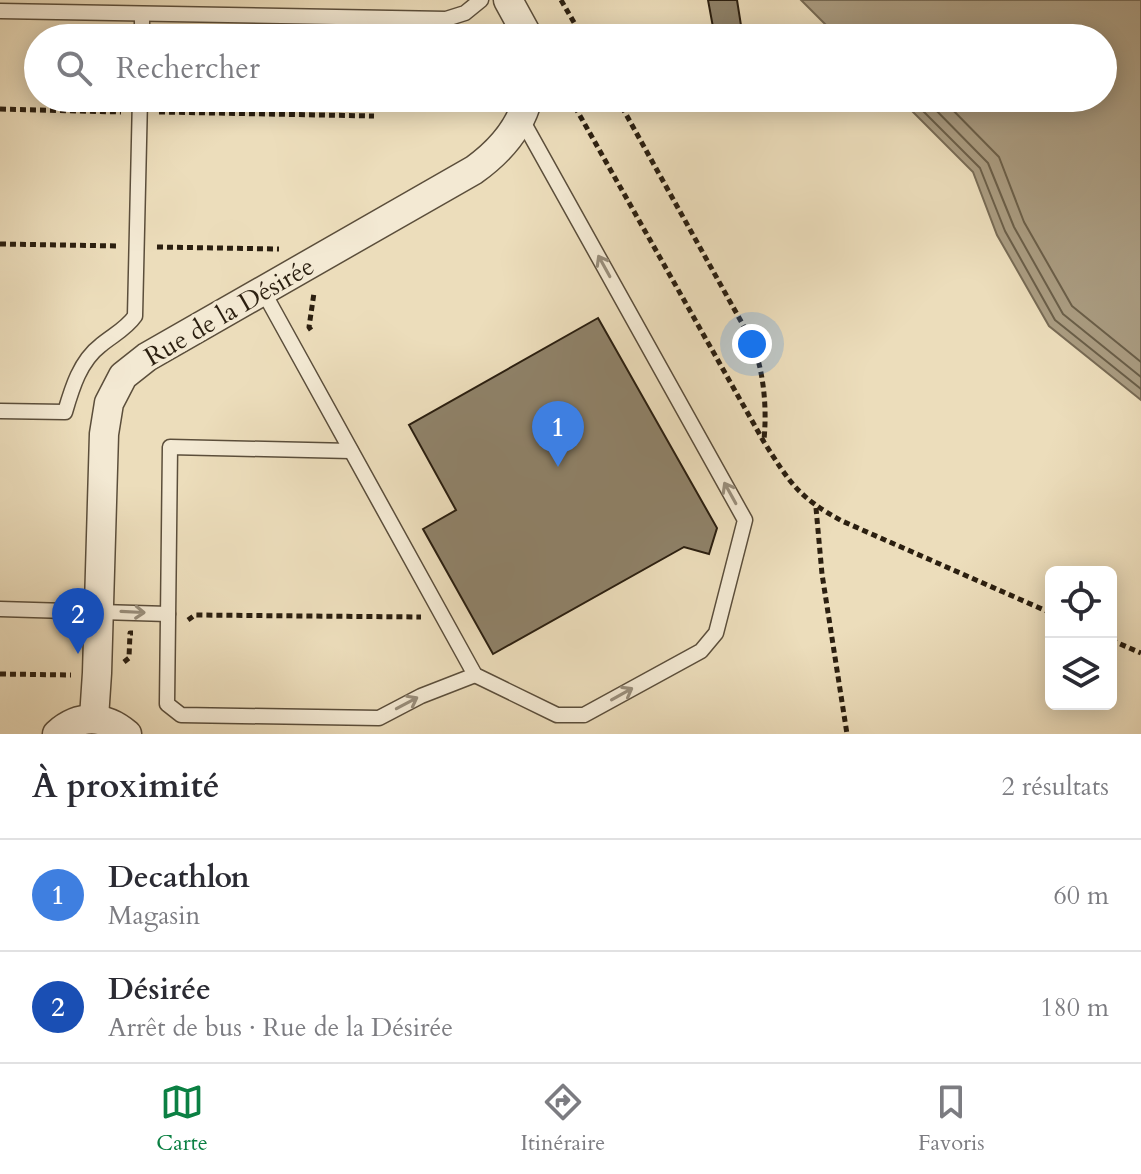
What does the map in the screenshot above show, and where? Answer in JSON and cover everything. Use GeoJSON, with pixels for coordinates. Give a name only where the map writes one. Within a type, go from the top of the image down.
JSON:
{"type":"FeatureCollection","features":[{"type":"Feature","properties":{"kind":"street"},"geometry":{"type":"LineString","coordinates":[[508,0],[521,24]]}},
{"type":"Feature","properties":{"kind":"street","name":"Rue de la Désirée"},"geometry":{"type":"LineString","coordinates":[[94,718],[104,434],[109,403],[123,376],[147,357],[474,170],[495,155],[522,112]]}},
{"type":"Feature","properties":{"kind":"street"},"geometry":{"type":"LineString","coordinates":[[57,734],[70,724],[94,718],[117,726],[127,734]]}},
{"type":"Feature","properties":{"kind":"lane"},"geometry":{"type":"LineString","coordinates":[[0,11],[446,19],[465,13],[481,0]]}},
{"type":"Feature","properties":{"kind":"lane"},"geometry":{"type":"LineString","coordinates":[[142,14],[142,24]]}},
{"type":"Feature","properties":{"kind":"lane"},"geometry":{"type":"LineString","coordinates":[[0,411],[65,412],[81,370],[97,348],[128,326],[135,316],[140,112]]}},
{"type":"Feature","properties":{"kind":"lane"},"geometry":{"type":"LineString","coordinates":[[263,291],[475,675],[557,715],[584,715],[701,651],[716,633],[745,520],[526,112]]}},
{"type":"Feature","properties":{"kind":"lane"},"geometry":{"type":"LineString","coordinates":[[351,451],[170,447],[167,704],[181,715],[379,718],[421,696],[475,675]]}},
{"type":"Feature","properties":{"kind":"lane"},"geometry":{"type":"LineString","coordinates":[[0,609],[168,614]]}},
{"type":"Feature","properties":{"kind":"path"},"geometry":{"type":"LineString","coordinates":[[561,0],[575,24]]}},
{"type":"Feature","properties":{"kind":"path"},"geometry":{"type":"LineString","coordinates":[[0,109],[24,108]]}},
{"type":"Feature","properties":{"kind":"path"},"geometry":{"type":"LineString","coordinates":[[289,112],[374,116]]}},
{"type":"Feature","properties":{"kind":"path"},"geometry":{"type":"LineString","coordinates":[[578,112],[787,480],[816,507],[842,521],[1045,610]]}},
{"type":"Feature","properties":{"kind":"path"},"geometry":{"type":"LineString","coordinates":[[625,112],[753,343],[765,397],[764,442]]}},
{"type":"Feature","properties":{"kind":"path"},"geometry":{"type":"LineString","coordinates":[[816,507],[822,574],[847,734]]}},
{"type":"Feature","properties":{"kind":"path"},"geometry":{"type":"LineString","coordinates":[[0,674],[79,676],[112,673],[129,658],[130,633],[154,633],[178,627],[195,615],[425,618],[446,623]]}},
{"type":"Feature","properties":{"kind":"path"},"geometry":{"type":"LineString","coordinates":[[1117,643],[1141,653]]}},
{"type":"Feature","properties":{"kind":"water"},"geometry":{"type":"Polygon","coordinates":[[[801,0],[1141,0],[1141,400],[1049,326],[997,235],[973,172],[913,112],[1117,112],[1117,24],[825,24],[801,0]]]}},
{"type":"Feature","properties":{"kind":"building"},"geometry":{"type":"Polygon","coordinates":[[[708,0],[737,0],[741,24],[712,24],[708,0]]]}},
{"type":"Feature","properties":{"kind":"building"},"geometry":{"type":"Polygon","coordinates":[[[598,318],[717,528],[709,554],[684,547],[493,654],[423,529],[456,510],[409,425],[598,318]]]}},
{"type":"Feature","properties":{"kind":"place","name":"Decathlon"},"geometry":{"type":"Point","coordinates":[558,467]}},
{"type":"Feature","properties":{"kind":"place","name":"Désirée"},"geometry":{"type":"Point","coordinates":[78,654]}}]}
